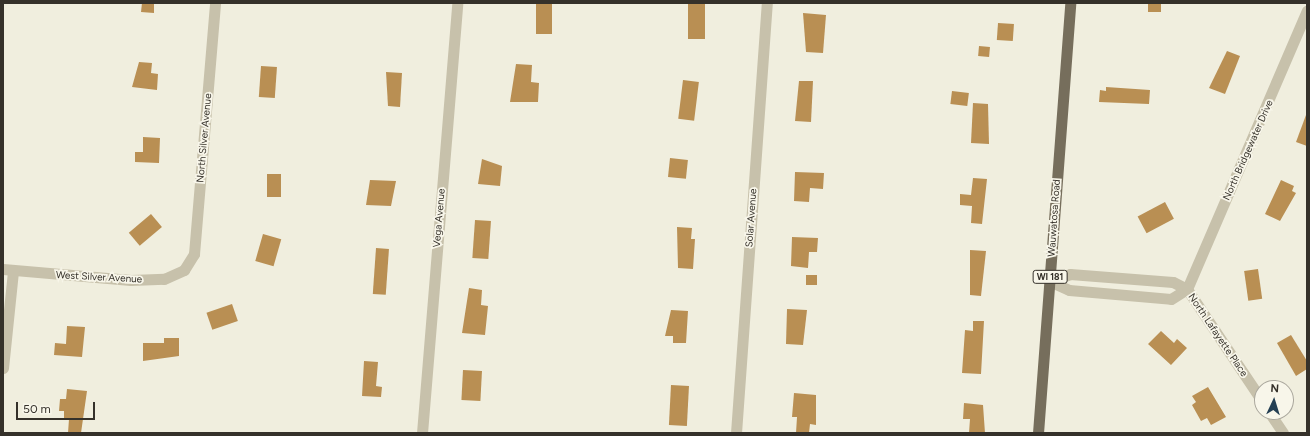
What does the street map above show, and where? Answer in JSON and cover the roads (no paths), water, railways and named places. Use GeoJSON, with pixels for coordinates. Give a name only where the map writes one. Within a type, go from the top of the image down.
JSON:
{"type":"FeatureCollection","features":[{"type":"Feature","properties":{"kind":"main road","name":"Wauwatosa Road"},"geometry":{"type":"LineString","coordinates":[[1038,433],[1070,3]]}},
{"type":"Feature","properties":{"kind":"street","name":"North Silver Avenue"},"geometry":{"type":"LineString","coordinates":[[184,270],[194,254],[214,3]]}},
{"type":"Feature","properties":{"kind":"street","name":"Vega Avenue"},"geometry":{"type":"LineString","coordinates":[[422,433],[456,3]]}},
{"type":"Feature","properties":{"kind":"street","name":"Solar Avenue"},"geometry":{"type":"LineString","coordinates":[[736,433],[767,3]]}},
{"type":"Feature","properties":{"kind":"street","name":"North Bridgewater Drive"},"geometry":{"type":"LineString","coordinates":[[1187,289],[1307,11]]}},
{"type":"Feature","properties":{"kind":"street","name":"West Silver Avenue"},"geometry":{"type":"LineString","coordinates":[[8,270],[130,280],[164,279],[184,270]]}},
{"type":"Feature","properties":{"kind":"street"},"geometry":{"type":"LineString","coordinates":[[3,368],[8,270]]}},
{"type":"Feature","properties":{"kind":"street"},"geometry":{"type":"LineString","coordinates":[[1049,281],[1070,274],[1173,282],[1187,289]]}},
{"type":"Feature","properties":{"kind":"street"},"geometry":{"type":"LineString","coordinates":[[1049,281],[1069,290],[1171,299],[1187,289]]}},
{"type":"Feature","properties":{"kind":"street","name":"North Lafayette Place"},"geometry":{"type":"LineString","coordinates":[[1187,289],[1254,389]]}},
{"type":"Feature","properties":{"kind":"street"},"geometry":{"type":"LineString","coordinates":[[1274,420],[1283,433]]}}]}
